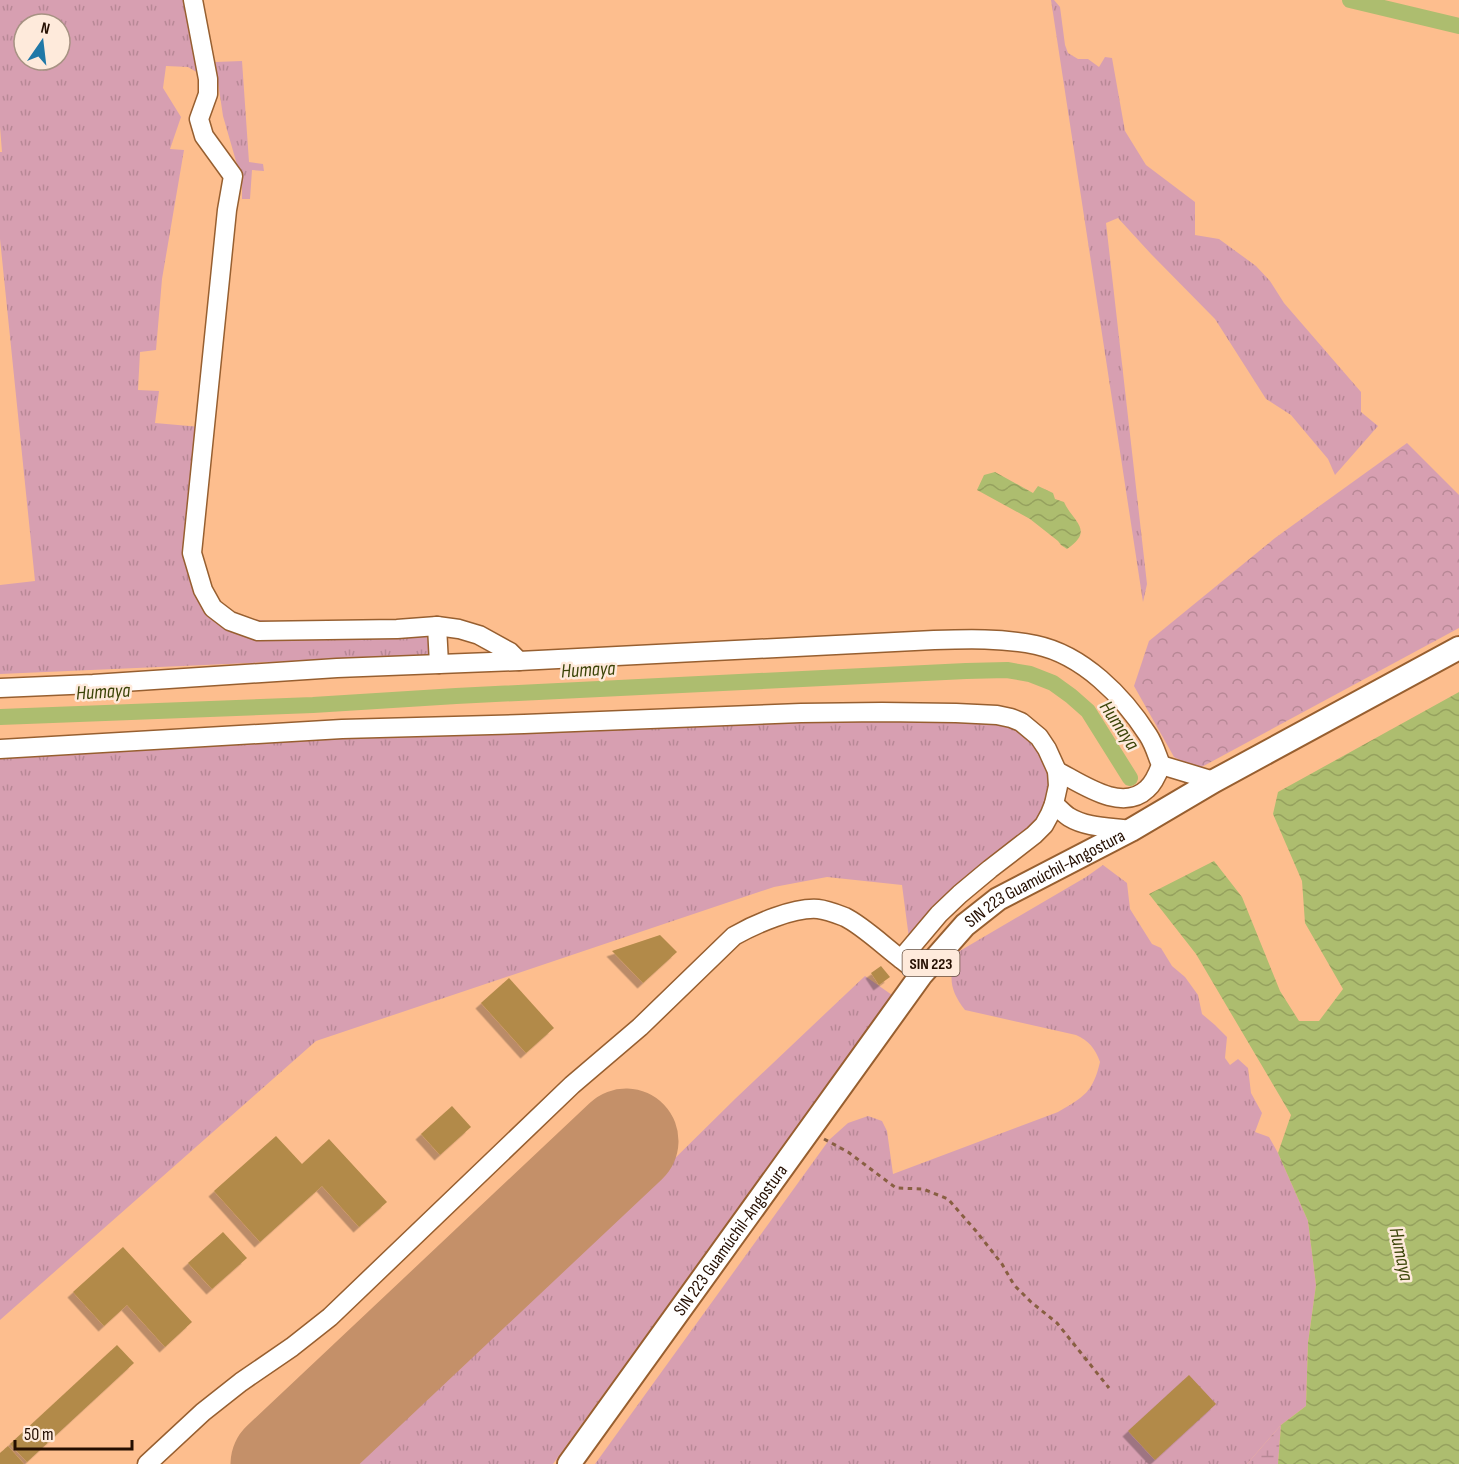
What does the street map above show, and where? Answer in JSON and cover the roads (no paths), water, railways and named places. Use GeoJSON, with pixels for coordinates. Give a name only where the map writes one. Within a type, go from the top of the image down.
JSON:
{"type":"FeatureCollection","features":[{"type":"Feature","properties":{"kind":"main road","name":"SIN 223 Guamúchil-Angostura"},"geometry":{"type":"LineString","coordinates":[[568,1464],[921,975],[965,925],[998,898],[1131,830],[1214,781],[1459,648]]}},
{"type":"Feature","properties":{"kind":"street"},"geometry":{"type":"LineString","coordinates":[[193,0],[208,79],[208,94],[199,119],[204,136],[233,176],[227,210],[192,553],[202,590],[213,608],[230,621],[258,631],[437,626],[479,635],[510,652],[519,661]]}},
{"type":"Feature","properties":{"kind":"street"},"geometry":{"type":"LineString","coordinates":[[437,626],[439,664]]}},
{"type":"Feature","properties":{"kind":"street"},"geometry":{"type":"LineString","coordinates":[[0,688],[337,668],[986,639],[1037,645],[1070,658],[1098,676],[1123,701],[1149,737],[1161,765],[1148,789],[1134,798],[1118,799],[1057,771]]}},
{"type":"Feature","properties":{"kind":"street"},"geometry":{"type":"LineString","coordinates":[[0,749],[342,729],[801,713],[956,712],[997,715],[1021,722],[1039,737],[1057,771],[1058,786],[1050,814],[1044,825],[1034,835],[990,869],[939,914],[901,959]]}},
{"type":"Feature","properties":{"kind":"street"},"geometry":{"type":"LineString","coordinates":[[1161,765],[1214,781]]}},
{"type":"Feature","properties":{"kind":"street"},"geometry":{"type":"LineString","coordinates":[[1054,804],[1067,816],[1078,821],[1131,830]]}},
{"type":"Feature","properties":{"kind":"street"},"geometry":{"type":"LineString","coordinates":[[147,1464],[203,1412],[330,1317],[572,1085],[640,1027],[734,936],[774,917],[817,909],[845,917],[857,924],[921,975]]}},
{"type":"Feature","properties":{"kind":"water"},"geometry":{"type":"Polygon","coordinates":[[[995,472],[1033,493],[1038,486],[1053,493],[1055,499],[1064,502],[1079,526],[1080,536],[1067,549],[1030,519],[977,490],[984,475],[995,472]]]}},
{"type":"Feature","properties":{"kind":"water"},"geometry":{"type":"Polygon","coordinates":[[[1459,692],[1459,1464],[1278,1464],[1281,1425],[1306,1406],[1308,1343],[1316,1285],[1308,1221],[1278,1153],[1291,1115],[1196,954],[1149,894],[1214,861],[1242,897],[1280,991],[1299,1021],[1319,1021],[1343,989],[1305,923],[1302,881],[1273,814],[1278,792],[1459,692]]]}},
{"type":"Feature","properties":{"kind":"waterway"},"geometry":{"type":"LineString","coordinates":[[1350,0],[1459,26]]}},
{"type":"Feature","properties":{"kind":"waterway","name":"Humaya"},"geometry":{"type":"LineString","coordinates":[[0,717],[313,705],[1007,670],[1030,674],[1053,683],[1071,696],[1088,711],[1130,778]]}}]}
